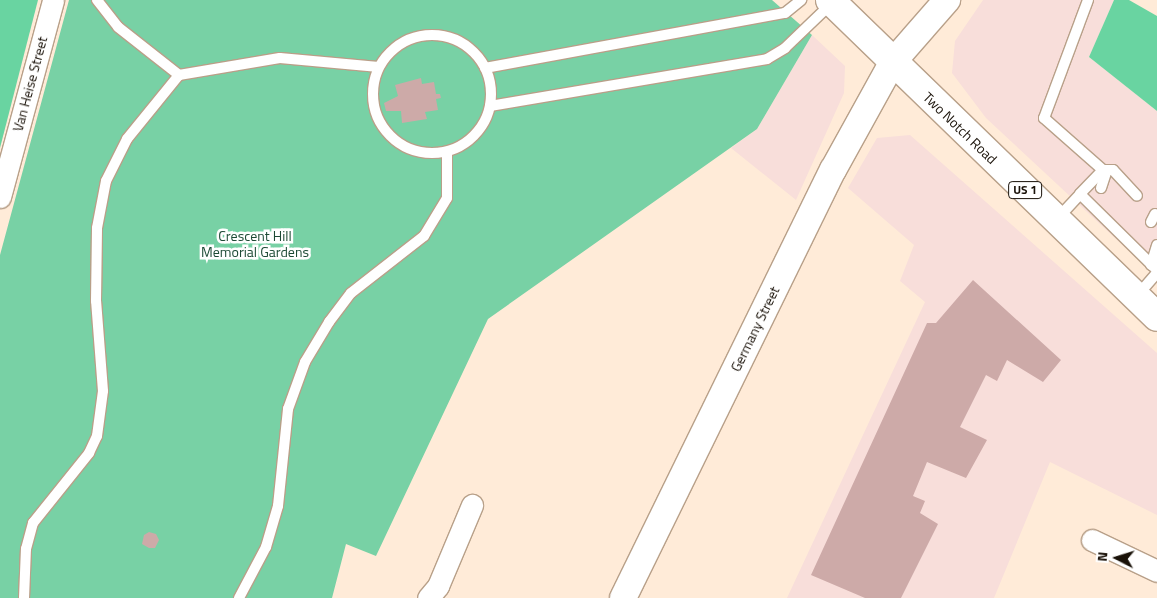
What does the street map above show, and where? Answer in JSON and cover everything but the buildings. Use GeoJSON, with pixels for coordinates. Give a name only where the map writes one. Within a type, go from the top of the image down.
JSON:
{"type":"FeatureCollection","features":[{"type":"Feature","properties":{"kind":"main road","name":"Two Notch Road"},"geometry":{"type":"LineString","coordinates":[[831,1],[892,63],[1157,317]]}},
{"type":"Feature","properties":{"kind":"street","name":"Van Heise Street"},"geometry":{"type":"LineString","coordinates":[[0,197],[53,0]]}},
{"type":"Feature","properties":{"kind":"street","name":"Germany Street"},"geometry":{"type":"LineString","coordinates":[[623,598],[833,170],[892,63],[948,0]]}},
{"type":"Feature","properties":{"kind":"street"},"geometry":{"type":"LineString","coordinates":[[428,598],[438,586],[472,505]]}},
{"type":"Feature","properties":{"kind":"street"},"geometry":{"type":"LineString","coordinates":[[1092,540],[1157,571]]}},
{"type":"Feature","properties":{"kind":"lane"},"geometry":{"type":"LineString","coordinates":[[97,0],[118,27],[178,75]]}},
{"type":"Feature","properties":{"kind":"lane"},"geometry":{"type":"LineString","coordinates":[[486,68],[785,12],[801,0]]}},
{"type":"Feature","properties":{"kind":"lane"},"geometry":{"type":"LineString","coordinates":[[1088,0],[1044,118],[1105,170],[1113,170],[1137,196]]}},
{"type":"Feature","properties":{"kind":"lane"},"geometry":{"type":"LineString","coordinates":[[490,106],[767,59],[785,48],[831,1]]}},
{"type":"Feature","properties":{"kind":"lane"},"geometry":{"type":"LineString","coordinates":[[436,35],[463,43],[486,68],[491,84],[490,106],[476,134],[462,146],[446,153],[420,153],[396,142],[386,133],[377,117],[372,97],[379,67],[388,54],[403,43],[436,35]]}},
{"type":"Feature","properties":{"kind":"lane"},"geometry":{"type":"LineString","coordinates":[[24,598],[26,549],[33,523],[89,453],[97,436],[103,392],[96,301],[97,228],[106,181],[127,139],[178,75],[280,58],[379,67]]}},
{"type":"Feature","properties":{"kind":"lane"},"geometry":{"type":"LineString","coordinates":[[239,598],[266,547],[278,506],[288,409],[305,362],[329,322],[351,293],[424,236],[446,198],[446,153]]}},
{"type":"Feature","properties":{"kind":"lane"},"geometry":{"type":"LineString","coordinates":[[1101,188],[1105,170]]}},
{"type":"Feature","properties":{"kind":"lane"},"geometry":{"type":"LineString","coordinates":[[1057,220],[1105,170]]}},
{"type":"Feature","properties":{"kind":"lane"},"geometry":{"type":"LineString","coordinates":[[1114,188],[1118,176]]}},
{"type":"Feature","properties":{"kind":"lane"},"geometry":{"type":"LineString","coordinates":[[1080,194],[1095,203],[1138,246],[1155,269]]}},
{"type":"Feature","properties":{"kind":"lane"},"geometry":{"type":"LineString","coordinates":[[1136,297],[1155,269],[1157,245]]}},
{"type":"Feature","properties":{"kind":"shaded area"},"geometry":{"type":"Polygon","coordinates":[[[983,0],[1114,0],[1089,57],[1157,111],[1157,277],[986,118],[952,73],[955,41],[983,0]]]}},
{"type":"Feature","properties":{"kind":"shaded area"},"geometry":{"type":"Polygon","coordinates":[[[812,35],[845,66],[844,93],[796,200],[731,148],[757,129],[812,35]]]}},
{"type":"Feature","properties":{"kind":"shaded area"},"geometry":{"type":"Polygon","coordinates":[[[910,135],[1157,353],[1157,515],[1050,462],[994,598],[787,598],[925,302],[900,281],[914,245],[848,188],[877,138],[910,135]]]}},
{"type":"Feature","properties":{"kind":"green space"},"geometry":{"type":"Polygon","coordinates":[[[0,0],[38,0],[0,148],[0,0]]]}},
{"type":"Feature","properties":{"kind":"green space","name":"Crescent Hill Memorial Gardens"},"geometry":{"type":"Polygon","coordinates":[[[69,0],[772,0],[812,35],[757,129],[488,319],[376,556],[346,544],[332,598],[0,598],[0,255],[69,0]]]}},
{"type":"Feature","properties":{"kind":"green space"},"geometry":{"type":"Polygon","coordinates":[[[1114,0],[1129,0],[1157,16],[1157,111],[1089,57],[1114,0]]]}}]}
